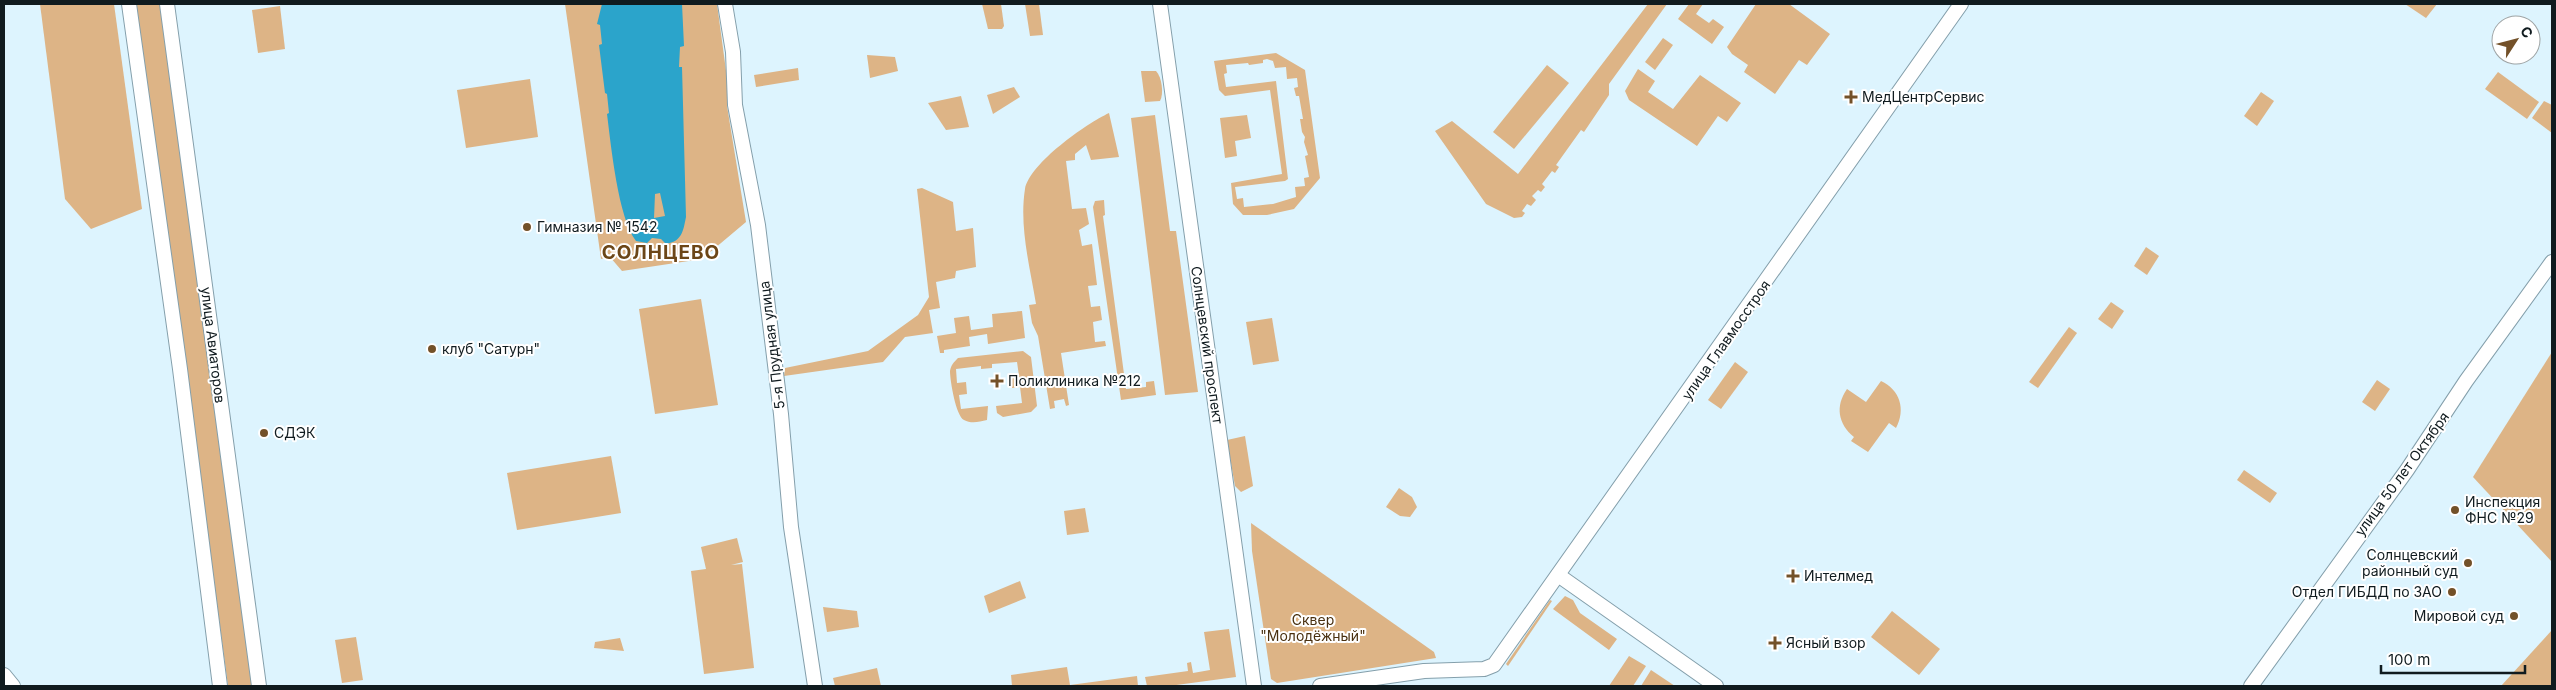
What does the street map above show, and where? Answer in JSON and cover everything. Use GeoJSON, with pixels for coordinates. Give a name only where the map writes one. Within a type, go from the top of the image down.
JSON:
{"type":"FeatureCollection","features":[{"type":"Feature","properties":{"kind":"street"},"geometry":{"type":"LineString","coordinates":[[129,4],[180,370],[220,686]]}},
{"type":"Feature","properties":{"kind":"street","name":"улица Авиаторов"},"geometry":{"type":"LineString","coordinates":[[167,4],[259,686]]}},
{"type":"Feature","properties":{"kind":"street","name":"5-я Прудная улица"},"geometry":{"type":"LineString","coordinates":[[724,4],[733,52],[735,105],[758,225],[781,414],[791,527],[815,686]]}},
{"type":"Feature","properties":{"kind":"street","name":"Солнцевский проспект"},"geometry":{"type":"LineString","coordinates":[[1160,4],[1254,686]]}},
{"type":"Feature","properties":{"kind":"street","name":"улица Главмосстроя"},"geometry":{"type":"LineString","coordinates":[[1320,686],[1440,669],[1484,669],[1492,667],[1496,663],[1758,295],[1961,4]]}},
{"type":"Feature","properties":{"kind":"street","name":"улица 50 лет Октября"},"geometry":{"type":"LineString","coordinates":[[2251,686],[2407,470],[2466,381],[2552,262]]}},
{"type":"Feature","properties":{"kind":"street"},"geometry":{"type":"LineString","coordinates":[[1558,575],[1716,686]]}},
{"type":"Feature","properties":{"kind":"street"},"geometry":{"type":"LineString","coordinates":[[4,675],[12,686]]}},
{"type":"Feature","properties":{"kind":"green space"},"geometry":{"type":"Polygon","coordinates":[[[40,4],[114,4],[142,209],[91,229],[65,199],[40,4]]]}},
{"type":"Feature","properties":{"kind":"green space"},"geometry":{"type":"Polygon","coordinates":[[[136,4],[162,4],[254,686],[228,686],[136,4]]]}},
{"type":"Feature","properties":{"kind":"green space"},"geometry":{"type":"Polygon","coordinates":[[[565,4],[717,4],[727,78],[727,106],[746,222],[702,259],[622,271],[610,257],[601,259],[565,4]]]}},
{"type":"Feature","properties":{"kind":"green space"},"geometry":{"type":"Polygon","coordinates":[[[982,4],[1001,4],[1004,26],[1002,29],[988,29],[982,4]]]}},
{"type":"Feature","properties":{"kind":"green space"},"geometry":{"type":"Polygon","coordinates":[[[1025,4],[1039,4],[1043,35],[1030,36],[1025,4]]]}},
{"type":"Feature","properties":{"kind":"green space"},"geometry":{"type":"Polygon","coordinates":[[[1648,4],[1667,4],[1609,84],[1609,95],[1584,132],[1581,130],[1556,165],[1559,167],[1555,173],[1552,171],[1542,184],[1545,187],[1541,192],[1538,190],[1532,196],[1536,200],[1531,206],[1527,204],[1522,211],[1525,213],[1522,217],[1514,218],[1486,204],[1435,131],[1452,121],[1518,174],[1648,4]]]}},
{"type":"Feature","properties":{"kind":"green space"},"geometry":{"type":"Polygon","coordinates":[[[1689,4],[1703,4],[1696,14],[1709,23],[1713,19],[1724,27],[1712,44],[1678,19],[1689,4]]]}},
{"type":"Feature","properties":{"kind":"green space"},"geometry":{"type":"Polygon","coordinates":[[[1756,4],[1789,4],[1830,34],[1807,65],[1799,60],[1775,94],[1744,72],[1748,65],[1732,54],[1727,47],[1756,4]]]}},
{"type":"Feature","properties":{"kind":"green space"},"geometry":{"type":"Polygon","coordinates":[[[2405,4],[2437,4],[2426,18],[2405,4]]]}},
{"type":"Feature","properties":{"kind":"green space"},"geometry":{"type":"Polygon","coordinates":[[[280,6],[285,49],[258,53],[252,10],[280,6]]]}},
{"type":"Feature","properties":{"kind":"green space"},"geometry":{"type":"Polygon","coordinates":[[[1663,38],[1673,45],[1655,70],[1645,62],[1663,38]]]}},
{"type":"Feature","properties":{"kind":"green space"},"geometry":{"type":"Polygon","coordinates":[[[1276,53],[1305,70],[1320,178],[1294,209],[1267,215],[1243,215],[1233,204],[1231,183],[1282,174],[1270,90],[1225,96],[1219,90],[1214,61],[1276,53]],[[1267,59],[1263,60],[1263,63],[1226,65],[1227,73],[1224,74],[1226,87],[1276,81],[1288,179],[1285,181],[1235,187],[1237,199],[1243,198],[1244,207],[1273,204],[1296,197],[1295,187],[1305,186],[1304,178],[1309,177],[1305,156],[1308,155],[1300,119],[1303,119],[1299,96],[1296,96],[1294,88],[1298,87],[1297,78],[1287,79],[1286,67],[1275,68],[1273,61],[1267,59]]]}},
{"type":"Feature","properties":{"kind":"green space"},"geometry":{"type":"Polygon","coordinates":[[[867,55],[895,57],[898,71],[870,78],[867,55]]]}},
{"type":"Feature","properties":{"kind":"green space"},"geometry":{"type":"Polygon","coordinates":[[[1547,65],[1569,83],[1514,149],[1493,132],[1547,65]]]}},
{"type":"Feature","properties":{"kind":"green space"},"geometry":{"type":"Polygon","coordinates":[[[798,68],[799,80],[756,87],[754,75],[798,68]]]}},
{"type":"Feature","properties":{"kind":"green space"},"geometry":{"type":"Polygon","coordinates":[[[1638,69],[1655,81],[1648,92],[1673,109],[1700,75],[1741,103],[1727,122],[1718,116],[1697,146],[1629,100],[1625,91],[1638,69]]]}},
{"type":"Feature","properties":{"kind":"green space"},"geometry":{"type":"Polygon","coordinates":[[[1141,71],[1156,71],[1158,74],[1162,90],[1160,101],[1145,102],[1141,71]]]}},
{"type":"Feature","properties":{"kind":"green space"},"geometry":{"type":"Polygon","coordinates":[[[2498,72],[2539,102],[2527,119],[2485,89],[2498,72]]]}},
{"type":"Feature","properties":{"kind":"green space"},"geometry":{"type":"Polygon","coordinates":[[[530,79],[538,137],[466,148],[457,90],[530,79]]]}},
{"type":"Feature","properties":{"kind":"green space"},"geometry":{"type":"Polygon","coordinates":[[[1014,87],[1020,97],[993,114],[987,95],[1014,87]]]}},
{"type":"Feature","properties":{"kind":"green space"},"geometry":{"type":"Polygon","coordinates":[[[2261,92],[2274,101],[2257,126],[2244,116],[2261,92]]]}},
{"type":"Feature","properties":{"kind":"green space"},"geometry":{"type":"Polygon","coordinates":[[[961,96],[969,127],[946,130],[928,103],[961,96]]]}},
{"type":"Feature","properties":{"kind":"green space"},"geometry":{"type":"Polygon","coordinates":[[[2544,101],[2552,105],[2552,133],[2532,118],[2544,101]]]}},
{"type":"Feature","properties":{"kind":"green space"},"geometry":{"type":"Polygon","coordinates":[[[1109,113],[1119,157],[1091,160],[1086,145],[1075,154],[1075,160],[1066,161],[1072,209],[1086,208],[1089,224],[1079,230],[1082,246],[1092,244],[1097,285],[1088,286],[1091,307],[1100,306],[1102,320],[1093,322],[1095,342],[1105,341],[1106,346],[1061,353],[1069,405],[1066,406],[1064,399],[1054,401],[1055,408],[1050,409],[1038,336],[1032,323],[1029,305],[1036,304],[1024,232],[1025,189],[1037,168],[1060,145],[1109,113]]]}},
{"type":"Feature","properties":{"kind":"green space"},"geometry":{"type":"Polygon","coordinates":[[[1155,115],[1170,231],[1176,231],[1198,392],[1165,395],[1131,118],[1155,115]]]}},
{"type":"Feature","properties":{"kind":"green space"},"geometry":{"type":"Polygon","coordinates":[[[1247,115],[1251,138],[1235,141],[1237,156],[1225,158],[1220,118],[1247,115]]]}},
{"type":"Feature","properties":{"kind":"green space"},"geometry":{"type":"Polygon","coordinates":[[[922,188],[953,202],[956,231],[973,228],[976,267],[956,271],[955,278],[936,282],[940,308],[929,310],[933,333],[905,337],[883,362],[784,376],[785,368],[868,351],[918,315],[929,297],[917,189],[922,188]]]}},
{"type":"Feature","properties":{"kind":"green space"},"geometry":{"type":"Polygon","coordinates":[[[1104,200],[1105,215],[1103,216],[1126,389],[1146,387],[1146,382],[1154,381],[1156,395],[1121,400],[1093,207],[1095,201],[1104,200]]]}},
{"type":"Feature","properties":{"kind":"green space"},"geometry":{"type":"Polygon","coordinates":[[[2146,247],[2159,256],[2147,275],[2134,266],[2146,247]]]}},
{"type":"Feature","properties":{"kind":"green space"},"geometry":{"type":"Polygon","coordinates":[[[701,299],[718,405],[655,414],[639,309],[701,299]]]}},
{"type":"Feature","properties":{"kind":"green space"},"geometry":{"type":"Polygon","coordinates":[[[2111,302],[2124,311],[2112,329],[2098,319],[2111,302]]]}},
{"type":"Feature","properties":{"kind":"green space"},"geometry":{"type":"Polygon","coordinates":[[[1022,311],[1025,338],[988,344],[987,334],[969,337],[970,346],[944,350],[944,353],[940,353],[937,336],[956,333],[954,318],[969,316],[971,330],[993,327],[992,314],[1022,311]]]}},
{"type":"Feature","properties":{"kind":"green space"},"geometry":{"type":"Polygon","coordinates":[[[1272,318],[1279,361],[1253,365],[1246,322],[1272,318]]]}},
{"type":"Feature","properties":{"kind":"green space"},"geometry":{"type":"Polygon","coordinates":[[[2069,327],[2077,333],[2038,388],[2029,382],[2069,327]]]}},
{"type":"Feature","properties":{"kind":"green space"},"geometry":{"type":"Polygon","coordinates":[[[1023,351],[1031,357],[1037,406],[1031,412],[1003,417],[997,413],[996,406],[1022,403],[1020,387],[1012,388],[1011,377],[1019,376],[1017,362],[992,364],[992,368],[981,369],[981,366],[956,369],[957,383],[966,382],[967,394],[959,395],[961,409],[988,406],[987,420],[972,422],[964,420],[958,412],[952,390],[950,371],[954,362],[958,358],[1023,351]]]}},
{"type":"Feature","properties":{"kind":"green space"},"geometry":{"type":"Polygon","coordinates":[[[2552,352],[2552,562],[2473,477],[2552,352]]]}},
{"type":"Feature","properties":{"kind":"green space"},"geometry":{"type":"Polygon","coordinates":[[[1735,362],[1748,372],[1721,409],[1708,400],[1735,362]]]}},
{"type":"Feature","properties":{"kind":"green space"},"geometry":{"type":"Polygon","coordinates":[[[2377,380],[2390,389],[2375,411],[2362,402],[2377,380]]]}},
{"type":"Feature","properties":{"kind":"green space"},"geometry":{"type":"Polygon","coordinates":[[[1881,381],[1893,389],[1897,395],[1901,414],[1896,428],[1889,423],[1868,452],[1851,441],[1854,437],[1844,426],[1840,414],[1841,402],[1847,389],[1866,402],[1881,381]]]}},
{"type":"Feature","properties":{"kind":"green space"},"geometry":{"type":"Polygon","coordinates":[[[1245,436],[1253,486],[1241,492],[1235,486],[1227,440],[1245,436]]]}},
{"type":"Feature","properties":{"kind":"green space"},"geometry":{"type":"Polygon","coordinates":[[[611,456],[621,513],[517,530],[507,473],[611,456]]]}},
{"type":"Feature","properties":{"kind":"green space"},"geometry":{"type":"Polygon","coordinates":[[[2244,470],[2277,493],[2270,503],[2237,480],[2244,470]]]}},
{"type":"Feature","properties":{"kind":"green space"},"geometry":{"type":"Polygon","coordinates":[[[1399,488],[1412,497],[1417,507],[1410,517],[1400,516],[1386,507],[1399,488]]]}},
{"type":"Feature","properties":{"kind":"green space"},"geometry":{"type":"Polygon","coordinates":[[[1085,508],[1089,532],[1067,535],[1064,511],[1085,508]]]}},
{"type":"Feature","properties":{"kind":"green space","name":"Сквер \"Молодёжный\""},"geometry":{"type":"Polygon","coordinates":[[[1251,523],[1434,652],[1436,658],[1277,683],[1271,679],[1252,551],[1251,523]]]}},
{"type":"Feature","properties":{"kind":"green space"},"geometry":{"type":"Polygon","coordinates":[[[737,538],[743,562],[731,565],[742,564],[754,668],[704,674],[691,571],[706,569],[701,547],[737,538]]]}},
{"type":"Feature","properties":{"kind":"green space"},"geometry":{"type":"Polygon","coordinates":[[[1020,581],[1026,598],[989,613],[984,596],[1020,581]]]}},
{"type":"Feature","properties":{"kind":"green space"},"geometry":{"type":"Polygon","coordinates":[[[1565,596],[1573,600],[1580,613],[1617,639],[1609,650],[1553,609],[1565,596]]]}},
{"type":"Feature","properties":{"kind":"green space"},"geometry":{"type":"Polygon","coordinates":[[[1550,600],[1552,601],[1508,666],[1506,664],[1550,600]]]}},
{"type":"Feature","properties":{"kind":"green space"},"geometry":{"type":"Polygon","coordinates":[[[823,607],[857,611],[859,627],[827,632],[823,607]]]}},
{"type":"Feature","properties":{"kind":"green space"},"geometry":{"type":"Polygon","coordinates":[[[1892,611],[1940,649],[1919,675],[1871,637],[1892,611]]]}},
{"type":"Feature","properties":{"kind":"green space"},"geometry":{"type":"Polygon","coordinates":[[[1229,629],[1236,677],[1169,686],[1147,686],[1145,677],[1188,671],[1187,663],[1191,662],[1193,673],[1210,670],[1204,632],[1229,629]]]}},
{"type":"Feature","properties":{"kind":"green space"},"geometry":{"type":"Polygon","coordinates":[[[2552,630],[2552,686],[2501,686],[2552,630]]]}},
{"type":"Feature","properties":{"kind":"green space"},"geometry":{"type":"Polygon","coordinates":[[[356,637],[363,680],[342,683],[335,640],[356,637]]]}},
{"type":"Feature","properties":{"kind":"green space"},"geometry":{"type":"Polygon","coordinates":[[[620,638],[624,651],[594,648],[595,642],[620,638]]]}},
{"type":"Feature","properties":{"kind":"green space"},"geometry":{"type":"Polygon","coordinates":[[[1629,656],[1646,666],[1633,686],[1609,686],[1629,656]]]}},
{"type":"Feature","properties":{"kind":"green space"},"geometry":{"type":"Polygon","coordinates":[[[1067,667],[1070,685],[1137,676],[1138,686],[1012,686],[1011,675],[1067,667]]]}},
{"type":"Feature","properties":{"kind":"green space"},"geometry":{"type":"Polygon","coordinates":[[[877,668],[881,686],[835,686],[833,678],[877,668]]]}},
{"type":"Feature","properties":{"kind":"green space"},"geometry":{"type":"Polygon","coordinates":[[[1651,670],[1675,686],[1641,686],[1651,670]]]}},
{"type":"Feature","properties":{"kind":"water"},"geometry":{"type":"Polygon","coordinates":[[[602,4],[682,4],[684,46],[680,47],[679,67],[682,67],[686,217],[681,235],[671,243],[666,244],[661,239],[652,238],[647,243],[636,241],[624,216],[613,162],[607,114],[609,113],[607,94],[605,93],[599,45],[602,44],[600,25],[597,24],[602,4]],[[660,193],[655,194],[654,218],[665,216],[660,193]]]}},
{"type":"Feature","properties":{"kind":"place","name":"МедЦентрСервис"},"geometry":{"type":"Point","coordinates":[1851,97]}},
{"type":"Feature","properties":{"kind":"place","name":"Гимназия № 1542"},"geometry":{"type":"Point","coordinates":[527,227]}},
{"type":"Feature","properties":{"kind":"place","name":"клуб \"Сатурн\""},"geometry":{"type":"Point","coordinates":[432,349]}},
{"type":"Feature","properties":{"kind":"place","name":"Поликлиника №212"},"geometry":{"type":"Point","coordinates":[997,381]}},
{"type":"Feature","properties":{"kind":"place","name":"СДЭК"},"geometry":{"type":"Point","coordinates":[264,433]}},
{"type":"Feature","properties":{"kind":"place","name":"Инспекция ФНС №29"},"geometry":{"type":"Point","coordinates":[2455,510]}},
{"type":"Feature","properties":{"kind":"place","name":"Солнцевский районный суд"},"geometry":{"type":"Point","coordinates":[2468,563]}},
{"type":"Feature","properties":{"kind":"place","name":"Интелмед"},"geometry":{"type":"Point","coordinates":[1793,576]}},
{"type":"Feature","properties":{"kind":"place","name":"Отдел ГИБДД по ЗАО"},"geometry":{"type":"Point","coordinates":[2452,592]}},
{"type":"Feature","properties":{"kind":"place","name":"Мировой суд"},"geometry":{"type":"Point","coordinates":[2514,616]}},
{"type":"Feature","properties":{"kind":"place","name":"Ясный взор"},"geometry":{"type":"Point","coordinates":[1775,643]}},
{"type":"Feature","properties":{"kind":"district","name":"СОЛНЦЕВО"},"geometry":{"type":"Point","coordinates":[661,252]}}]}
